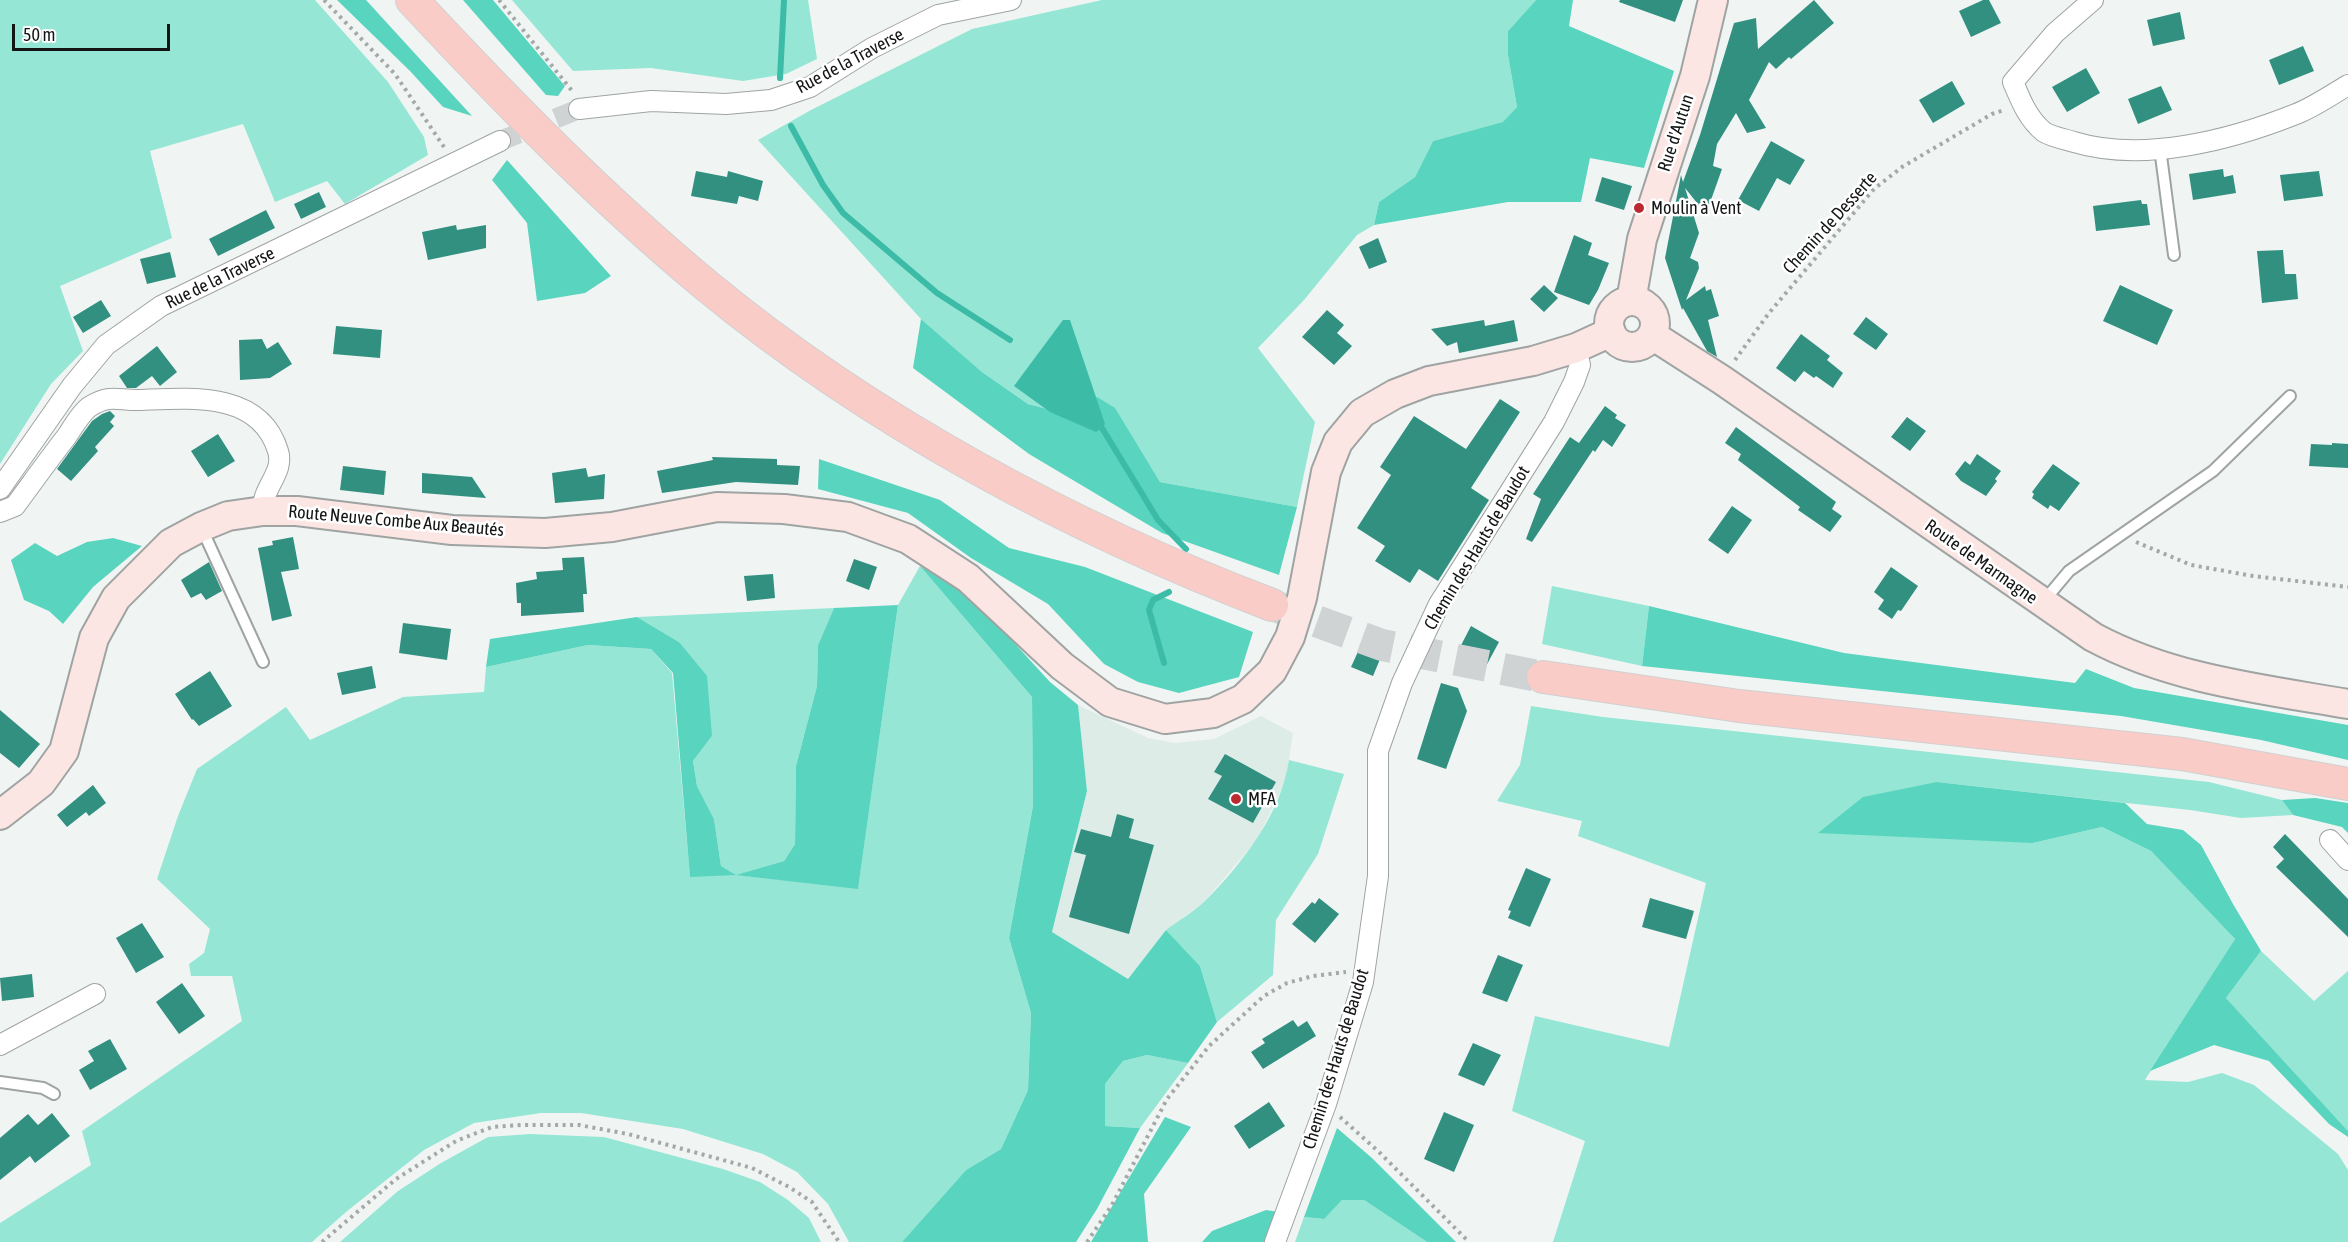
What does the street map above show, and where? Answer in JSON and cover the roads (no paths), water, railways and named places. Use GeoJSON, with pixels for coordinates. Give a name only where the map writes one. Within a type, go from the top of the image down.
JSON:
{"type":"FeatureCollection","features":[{"type":"Feature","properties":{"kind":"main road"},"geometry":{"type":"LineString","coordinates":[[412,0],[478,71],[594,186],[707,286],[803,359],[899,422],[1008,484],[1115,540],[1272,605]]}},
{"type":"Feature","properties":{"kind":"main road","name":"Rue d'Autun"},"geometry":{"type":"LineString","coordinates":[[1631,301],[1642,239],[1695,76],[1713,0]]}},
{"type":"Feature","properties":{"kind":"main road"},"geometry":{"type":"LineString","coordinates":[[1631,301],[1644,304],[1653,315],[1655,322],[1652,335],[1641,344],[1627,346],[1620,343],[1611,332],[1610,318],[1618,306],[1631,301]]}},
{"type":"Feature","properties":{"kind":"main road","name":"Route Neuve Combe Aux Beautés"},"geometry":{"type":"LineString","coordinates":[[0,815],[41,783],[63,751],[94,638],[116,598],[171,543],[228,516],[263,511],[297,511],[452,530],[545,533],[612,527],[717,507],[784,508],[848,517],[908,539],[968,578],[1062,666],[1110,702],[1166,719],[1213,713],[1243,699],[1272,671],[1290,637],[1302,598],[1326,472],[1338,442],[1362,413],[1395,394],[1429,381],[1533,361],[1576,348],[1611,332]]}},
{"type":"Feature","properties":{"kind":"main road","name":"Route de Marmagne"},"geometry":{"type":"LineString","coordinates":[[1652,335],[1722,380],[2093,638],[2124,654],[2175,671],[2348,705]]}},
{"type":"Feature","properties":{"kind":"main road"},"geometry":{"type":"LineString","coordinates":[[1544,677],[1739,706],[2182,754],[2348,784]]}},
{"type":"Feature","properties":{"kind":"street","name":"Rue de la Traverse"},"geometry":{"type":"LineString","coordinates":[[583,109],[651,101],[726,104],[771,100],[810,87],[872,48],[939,15],[1011,0]]}},
{"type":"Feature","properties":{"kind":"street"},"geometry":{"type":"LineString","coordinates":[[2093,0],[2055,33],[2013,82],[2022,104],[2034,122],[2046,134],[2093,148],[2133,150],[2189,145],[2243,132],[2298,113],[2348,85]]}},
{"type":"Feature","properties":{"kind":"street","name":"Rue de la Traverse"},"geometry":{"type":"LineString","coordinates":[[0,489],[72,386],[106,345],[160,306],[354,214],[500,141]]}},
{"type":"Feature","properties":{"kind":"street","name":"Chemin des Hauts de Baudot"},"geometry":{"type":"LineString","coordinates":[[1275,1242],[1326,1104],[1364,970],[1378,876],[1378,751],[1402,683],[1439,604],[1554,422],[1574,382],[1580,365],[1576,348]]}},
{"type":"Feature","properties":{"kind":"street"},"geometry":{"type":"LineString","coordinates":[[0,512],[15,506],[86,410],[103,398],[136,400],[195,398],[236,405],[253,413],[265,425],[279,452],[279,470],[268,485],[262,502],[263,511]]}},
{"type":"Feature","properties":{"kind":"street"},"geometry":{"type":"LineString","coordinates":[[2330,840],[2348,860]]}},
{"type":"Feature","properties":{"kind":"street"},"geometry":{"type":"LineString","coordinates":[[0,1045],[94,994]]}},
{"type":"Feature","properties":{"kind":"lane"},"geometry":{"type":"LineString","coordinates":[[2160,148],[2174,255]]}},
{"type":"Feature","properties":{"kind":"lane"},"geometry":{"type":"LineString","coordinates":[[2042,604],[2069,571],[2212,471],[2290,396]]}},
{"type":"Feature","properties":{"kind":"lane"},"geometry":{"type":"LineString","coordinates":[[201,527],[263,662]]}},
{"type":"Feature","properties":{"kind":"lane"},"geometry":{"type":"LineString","coordinates":[[0,1082],[43,1088],[54,1094]]}},
{"type":"Feature","properties":{"kind":"waterway"},"geometry":{"type":"LineString","coordinates":[[780,78],[784,0]]}},
{"type":"Feature","properties":{"kind":"waterway"},"geometry":{"type":"LineString","coordinates":[[791,126],[823,185],[843,213],[937,293],[1010,340]]}},
{"type":"Feature","properties":{"kind":"waterway"},"geometry":{"type":"LineString","coordinates":[[1097,423],[1158,520],[1186,549]]}},
{"type":"Feature","properties":{"kind":"waterway"},"geometry":{"type":"LineString","coordinates":[[1164,663],[1149,610],[1153,600],[1169,592]]}},
{"type":"Feature","properties":{"kind":"tunnel"},"geometry":{"type":"LineString","coordinates":[[500,141],[579,109]]}},
{"type":"Feature","properties":{"kind":"tunnel"},"geometry":{"type":"LineString","coordinates":[[1272,605],[1382,645],[1543,677]]}},
{"type":"Feature","properties":{"kind":"place","name":"Moulin à Vent"},"geometry":{"type":"Point","coordinates":[1639,208]}},
{"type":"Feature","properties":{"kind":"place","name":"MFA"},"geometry":{"type":"Point","coordinates":[1236,799]}}]}
